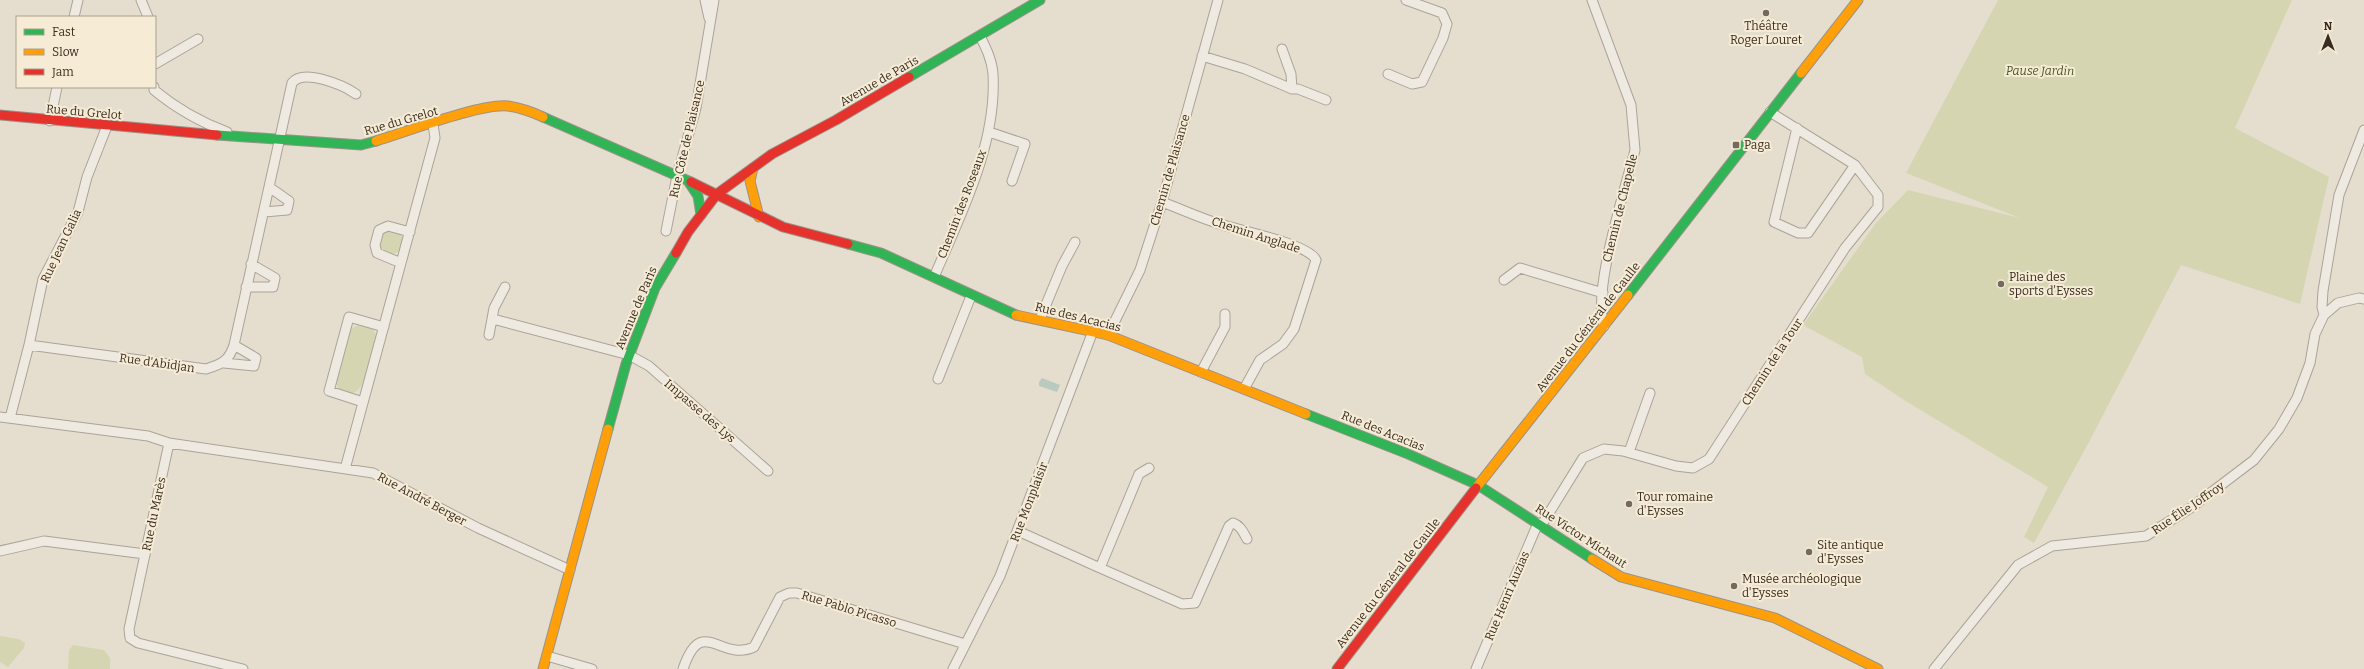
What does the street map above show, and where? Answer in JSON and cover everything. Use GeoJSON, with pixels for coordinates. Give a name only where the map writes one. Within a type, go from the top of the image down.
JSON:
{"type":"FeatureCollection","features":[{"type":"Feature","properties":{"kind":"street"},"geometry":{"type":"LineString","coordinates":[[74,16],[78,0]]}},
{"type":"Feature","properties":{"kind":"street"},"geometry":{"type":"LineString","coordinates":[[141,0],[148,16]]}},
{"type":"Feature","properties":{"kind":"street"},"geometry":{"type":"LineString","coordinates":[[705,0],[710,22]]}},
{"type":"Feature","properties":{"kind":"street","name":"Rue Côte de Plaisance"},"geometry":{"type":"LineString","coordinates":[[666,231],[677,176],[696,108],[714,0]]}},
{"type":"Feature","properties":{"kind":"street","name":"Avenue de Paris"},"geometry":{"type":"LineString","coordinates":[[543,669],[630,355],[655,288],[672,257],[701,215],[717,194],[772,154],[980,36],[1040,0]]}},
{"type":"Feature","properties":{"kind":"street","name":"Chemin de Plaisance"},"geometry":{"type":"LineString","coordinates":[[1108,335],[1140,270],[1162,202],[1218,0]]}},
{"type":"Feature","properties":{"kind":"street"},"geometry":{"type":"LineString","coordinates":[[1388,74],[1412,84],[1422,82],[1443,38],[1447,24],[1442,13],[1406,0]]}},
{"type":"Feature","properties":{"kind":"street","name":"Chemin de Chapelle"},"geometry":{"type":"LineString","coordinates":[[1592,0],[1631,105],[1635,129],[1635,150],[1604,275],[1601,318],[1604,326]]}},
{"type":"Feature","properties":{"kind":"street","name":"Avenue du Général de Gaulle"},"geometry":{"type":"LineString","coordinates":[[1337,669],[1405,583],[1478,484],[1604,326],[1858,0]]}},
{"type":"Feature","properties":{"kind":"street","name":"Chemin des Roseaux"},"geometry":{"type":"LineString","coordinates":[[934,277],[976,175],[988,132],[993,72],[988,52],[980,36]]}},
{"type":"Feature","properties":{"kind":"street"},"geometry":{"type":"LineString","coordinates":[[156,63],[198,39]]}},
{"type":"Feature","properties":{"kind":"street"},"geometry":{"type":"LineString","coordinates":[[1282,49],[1291,74],[1292,89]]}},
{"type":"Feature","properties":{"kind":"street"},"geometry":{"type":"LineString","coordinates":[[1202,56],[1245,69],[1292,89],[1298,89],[1326,100]]}},
{"type":"Feature","properties":{"kind":"street"},"geometry":{"type":"LineString","coordinates":[[224,363],[231,356],[234,345],[292,83],[295,79],[307,76],[347,88],[356,94]]}},
{"type":"Feature","properties":{"kind":"street"},"geometry":{"type":"LineString","coordinates":[[50,121],[57,88]]}},
{"type":"Feature","properties":{"kind":"street"},"geometry":{"type":"LineString","coordinates":[[154,88],[154,90],[173,106],[206,124],[238,136]]}},
{"type":"Feature","properties":{"kind":"street","name":"Rue du Grelot"},"geometry":{"type":"LineString","coordinates":[[0,115],[107,126],[361,145],[494,106],[519,108],[688,180],[717,194]]}},
{"type":"Feature","properties":{"kind":"street"},"geometry":{"type":"LineString","coordinates":[[1770,112],[1797,128],[1855,165],[1808,233],[1798,233],[1774,222],[1797,128]]}},
{"type":"Feature","properties":{"kind":"street"},"geometry":{"type":"LineString","coordinates":[[345,469],[435,138],[434,124]]}},
{"type":"Feature","properties":{"kind":"street","name":"Rue Jean Galia"},"geometry":{"type":"LineString","coordinates":[[29,345],[43,279],[78,212],[87,177],[107,126]]}},
{"type":"Feature","properties":{"kind":"street"},"geometry":{"type":"LineString","coordinates":[[2364,130],[2339,195],[2323,290],[2322,307],[2324,315],[2338,303],[2358,298],[2364,299]]}},
{"type":"Feature","properties":{"kind":"street"},"geometry":{"type":"LineString","coordinates":[[988,132],[1026,144],[1012,181]]}},
{"type":"Feature","properties":{"kind":"street","name":"Chemin de la Tour"},"geometry":{"type":"LineString","coordinates":[[1539,524],[1583,458],[1604,449],[1629,452],[1676,466],[1693,468],[1708,459],[1845,248],[1878,206],[1878,195],[1855,165]]}},
{"type":"Feature","properties":{"kind":"street"},"geometry":{"type":"LineString","coordinates":[[752,168],[750,181],[759,217]]}},
{"type":"Feature","properties":{"kind":"street"},"geometry":{"type":"LineString","coordinates":[[688,180],[698,193],[702,204],[701,215]]}},
{"type":"Feature","properties":{"kind":"street"},"geometry":{"type":"LineString","coordinates":[[264,212],[287,210],[289,201],[269,186]]}},
{"type":"Feature","properties":{"kind":"street","name":"Rue des Acacias"},"geometry":{"type":"LineString","coordinates":[[717,194],[759,217],[783,227],[881,253],[1009,313],[1108,335],[1408,454],[1478,484]]}},
{"type":"Feature","properties":{"kind":"street","name":"Chemin Anglade"},"geometry":{"type":"LineString","coordinates":[[1162,202],[1220,224],[1299,247],[1314,255],[1316,260],[1294,329],[1283,344],[1260,360],[1244,389]]}},
{"type":"Feature","properties":{"kind":"street"},"geometry":{"type":"LineString","coordinates":[[401,264],[377,253],[375,245],[379,230],[388,226],[410,232]]}},
{"type":"Feature","properties":{"kind":"street"},"geometry":{"type":"LineString","coordinates":[[1040,319],[1062,266],[1075,242]]}},
{"type":"Feature","properties":{"kind":"street"},"geometry":{"type":"LineString","coordinates":[[246,287],[273,287],[274,283],[275,278],[251,264]]}},
{"type":"Feature","properties":{"kind":"street"},"geometry":{"type":"LineString","coordinates":[[1504,280],[1520,268],[1603,293]]}},
{"type":"Feature","properties":{"kind":"street"},"geometry":{"type":"LineString","coordinates":[[489,335],[494,308],[505,287]]}},
{"type":"Feature","properties":{"kind":"street"},"geometry":{"type":"LineString","coordinates":[[938,379],[971,296]]}},
{"type":"Feature","properties":{"kind":"street"},"geometry":{"type":"LineString","coordinates":[[1201,372],[1225,327],[1225,314]]}},
{"type":"Feature","properties":{"kind":"street","name":"Rue Élie Joffroy"},"geometry":{"type":"LineString","coordinates":[[1934,669],[2018,565],[2052,546],[2146,536],[2192,507],[2254,460],[2279,429],[2297,398],[2310,363],[2315,334],[2324,315]]}},
{"type":"Feature","properties":{"kind":"street"},"geometry":{"type":"LineString","coordinates":[[363,402],[329,391],[349,317],[384,327]]}},
{"type":"Feature","properties":{"kind":"street","name":"Impasse des Lys"},"geometry":{"type":"LineString","coordinates":[[493,319],[630,355],[649,366],[768,471]]}},
{"type":"Feature","properties":{"kind":"street","name":"Rue Monplaisir"},"geometry":{"type":"LineString","coordinates":[[953,669],[1000,576],[1093,331]]}},
{"type":"Feature","properties":{"kind":"street"},"geometry":{"type":"LineString","coordinates":[[10,418],[29,345]]}},
{"type":"Feature","properties":{"kind":"street","name":"Rue d'Abidjan"},"geometry":{"type":"LineString","coordinates":[[29,345],[206,370],[224,363]]}},
{"type":"Feature","properties":{"kind":"street"},"geometry":{"type":"LineString","coordinates":[[224,363],[254,366],[256,358],[234,345]]}},
{"type":"Feature","properties":{"kind":"street"},"geometry":{"type":"LineString","coordinates":[[1629,452],[1650,393]]}},
{"type":"Feature","properties":{"kind":"street"},"geometry":{"type":"LineString","coordinates":[[0,417],[148,436],[169,443]]}},
{"type":"Feature","properties":{"kind":"street","name":"Rue André Berger"},"geometry":{"type":"LineString","coordinates":[[169,443],[373,473],[478,528],[570,570]]}},
{"type":"Feature","properties":{"kind":"street","name":"Rue du Marès"},"geometry":{"type":"LineString","coordinates":[[169,443],[128,629],[130,638],[138,642],[243,669]]}},
{"type":"Feature","properties":{"kind":"street"},"geometry":{"type":"LineString","coordinates":[[1100,568],[1139,474],[1150,468]]}},
{"type":"Feature","properties":{"kind":"street","name":"Rue Victor Michaut"},"geometry":{"type":"LineString","coordinates":[[1478,484],[1621,577],[1775,618],[1878,669]]}},
{"type":"Feature","properties":{"kind":"street"},"geometry":{"type":"LineString","coordinates":[[1018,530],[1182,604],[1194,603],[1229,526],[1233,523],[1237,524],[1247,539]]}},
{"type":"Feature","properties":{"kind":"street","name":"Rue Henri Auzias"},"geometry":{"type":"LineString","coordinates":[[1476,669],[1539,524]]}},
{"type":"Feature","properties":{"kind":"street"},"geometry":{"type":"LineString","coordinates":[[0,551],[44,541],[145,554]]}},
{"type":"Feature","properties":{"kind":"street","name":"Rue Pablo Picasso"},"geometry":{"type":"LineString","coordinates":[[683,669],[692,647],[699,642],[707,642],[737,651],[746,651],[754,648],[780,597],[790,593],[797,593],[965,644]]}},
{"type":"Feature","properties":{"kind":"street"},"geometry":{"type":"LineString","coordinates":[[547,656],[592,669]]}},
{"type":"Feature","properties":{"kind":"green space","name":"Plaine des sports d'Eysses"},"geometry":{"type":"Polygon","coordinates":[[[1998,0],[2292,0],[2235,128],[2329,177],[2300,304],[2181,265],[2089,442],[2034,543],[2024,537],[2048,487],[1904,400],[1865,374],[1862,357],[1803,325],[1876,223],[1908,190],[2020,218],[1906,173],[1998,0]]]}},
{"type":"Feature","properties":{"kind":"green space"},"geometry":{"type":"Polygon","coordinates":[[[391,230],[399,234],[403,242],[399,250],[391,254],[383,250],[379,242],[383,234],[391,230]]]}},
{"type":"Feature","properties":{"kind":"green space"},"geometry":{"type":"Polygon","coordinates":[[[362,323],[372,327],[376,335],[372,354],[368,371],[361,386],[357,391],[346,393],[340,391],[335,381],[349,330],[362,323]]]}},
{"type":"Feature","properties":{"kind":"green space"},"geometry":{"type":"Polygon","coordinates":[[[0,636],[19,639],[25,643],[24,648],[8,667],[0,662],[0,636]]]}},
{"type":"Feature","properties":{"kind":"green space"},"geometry":{"type":"Polygon","coordinates":[[[73,645],[104,650],[110,658],[110,669],[68,669],[69,650],[73,645]]]}},
{"type":"Feature","properties":{"kind":"shaded area"},"geometry":{"type":"Polygon","coordinates":[[[1042,378],[1060,385],[1057,392],[1039,386],[1039,382],[1042,378]]]}},
{"type":"Feature","properties":{"kind":"traffic: fast"},"geometry":{"type":"LineString","coordinates":[[909,77],[1040,0]]}},
{"type":"Feature","properties":{"kind":"traffic: fast"},"geometry":{"type":"LineString","coordinates":[[1628,295],[1801,73]]}},
{"type":"Feature","properties":{"kind":"traffic: fast"},"geometry":{"type":"LineString","coordinates":[[543,117],[691,182]]}},
{"type":"Feature","properties":{"kind":"traffic: fast"},"geometry":{"type":"LineString","coordinates":[[217,135],[361,145],[376,141]]}},
{"type":"Feature","properties":{"kind":"traffic: fast"},"geometry":{"type":"LineString","coordinates":[[688,181],[698,196],[701,215]]}},
{"type":"Feature","properties":{"kind":"traffic: fast"},"geometry":{"type":"LineString","coordinates":[[848,244],[881,253],[1016,315]]}},
{"type":"Feature","properties":{"kind":"traffic: fast"},"geometry":{"type":"LineString","coordinates":[[608,429],[626,364],[655,288],[676,253]]}},
{"type":"Feature","properties":{"kind":"traffic: fast"},"geometry":{"type":"LineString","coordinates":[[1306,414],[1408,454],[1478,485],[1592,559]]}},
{"type":"Feature","properties":{"kind":"traffic: slow"},"geometry":{"type":"LineString","coordinates":[[1801,73],[1858,0]]}},
{"type":"Feature","properties":{"kind":"traffic: slow"},"geometry":{"type":"LineString","coordinates":[[376,141],[462,113],[496,106],[517,108],[543,117]]}},
{"type":"Feature","properties":{"kind":"traffic: slow"},"geometry":{"type":"LineString","coordinates":[[753,168],[750,181],[759,217]]}},
{"type":"Feature","properties":{"kind":"traffic: slow"},"geometry":{"type":"LineString","coordinates":[[1476,488],[1628,295]]}},
{"type":"Feature","properties":{"kind":"traffic: slow"},"geometry":{"type":"LineString","coordinates":[[1016,315],[1108,335],[1306,414]]}},
{"type":"Feature","properties":{"kind":"traffic: slow"},"geometry":{"type":"LineString","coordinates":[[543,669],[608,429]]}},
{"type":"Feature","properties":{"kind":"traffic: slow"},"geometry":{"type":"LineString","coordinates":[[1592,559],[1621,577],[1775,618],[1878,669]]}},
{"type":"Feature","properties":{"kind":"traffic: jam"},"geometry":{"type":"LineString","coordinates":[[676,253],[688,232],[717,194],[772,154],[836,120],[909,77]]}},
{"type":"Feature","properties":{"kind":"traffic: jam"},"geometry":{"type":"LineString","coordinates":[[0,115],[217,135]]}},
{"type":"Feature","properties":{"kind":"traffic: jam"},"geometry":{"type":"LineString","coordinates":[[691,182],[783,227],[848,244]]}},
{"type":"Feature","properties":{"kind":"traffic: jam"},"geometry":{"type":"LineString","coordinates":[[1337,669],[1476,488]]}},
{"type":"Feature","properties":{"kind":"place","name":"Théâtre Roger Louret"},"geometry":{"type":"Point","coordinates":[1766,13]}},
{"type":"Feature","properties":{"kind":"place","name":"Paga"},"geometry":{"type":"Point","coordinates":[1736,145]}},
{"type":"Feature","properties":{"kind":"place","name":"Plaine des sports d'Eysses"},"geometry":{"type":"Point","coordinates":[2001,284]}},
{"type":"Feature","properties":{"kind":"place","name":"Tour romaine d'Eysses"},"geometry":{"type":"Point","coordinates":[1629,504]}},
{"type":"Feature","properties":{"kind":"place","name":"Site antique d'Eysses"},"geometry":{"type":"Point","coordinates":[1809,552]}},
{"type":"Feature","properties":{"kind":"place","name":"Musée archéologique d'Eysses"},"geometry":{"type":"Point","coordinates":[1734,586]}},
{"type":"Feature","properties":{"kind":"park label","name":"Pause Jardin"},"geometry":{"type":"Point","coordinates":[2040,71]}}]}
